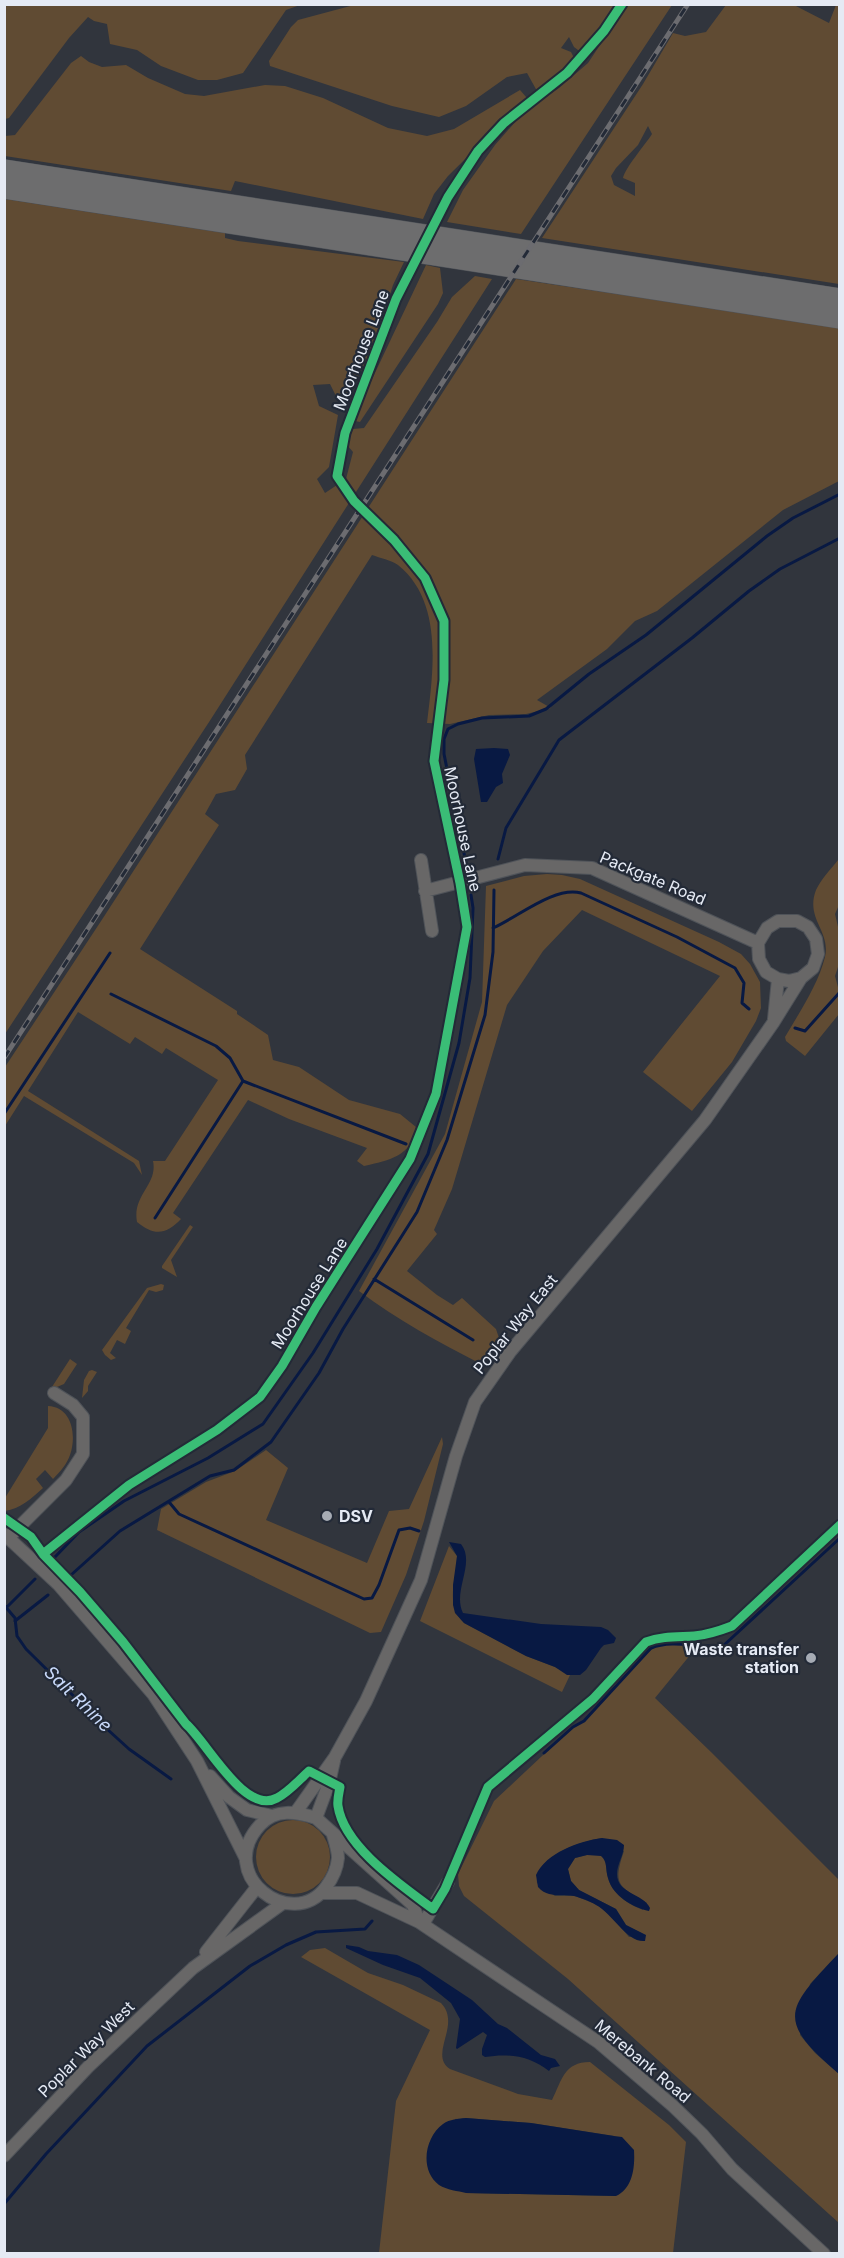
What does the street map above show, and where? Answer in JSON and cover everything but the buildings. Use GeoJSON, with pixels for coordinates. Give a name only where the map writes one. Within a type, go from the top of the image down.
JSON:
{"type":"FeatureCollection","features":[{"type":"Feature","properties":{"kind":"highway"},"geometry":{"type":"LineString","coordinates":[[4,170],[840,299]]}},
{"type":"Feature","properties":{"kind":"highway"},"geometry":{"type":"LineString","coordinates":[[4,188],[840,318]]}},
{"type":"Feature","properties":{"kind":"street"},"geometry":{"type":"LineString","coordinates":[[421,860],[432,931]]}},
{"type":"Feature","properties":{"kind":"street","name":"Packgate Road"},"geometry":{"type":"LineString","coordinates":[[425,891],[525,865],[592,868],[758,943]]}},
{"type":"Feature","properties":{"kind":"street","name":"Poplar Way East"},"geometry":{"type":"LineString","coordinates":[[296,1812],[336,1757],[366,1701],[421,1580],[456,1456],[475,1402],[510,1352],[705,1120],[773,1023],[801,978],[813,968],[818,954],[816,939],[808,927],[797,921],[778,921],[767,928],[758,943]]}},
{"type":"Feature","properties":{"kind":"street"},"geometry":{"type":"LineString","coordinates":[[758,943],[759,959],[766,972],[778,979],[789,981],[801,978]]}},
{"type":"Feature","properties":{"kind":"street","name":"Poplar Way East"},"geometry":{"type":"LineString","coordinates":[[773,1023],[778,979]]}},
{"type":"Feature","properties":{"kind":"street"},"geometry":{"type":"LineString","coordinates":[[54,1393],[73,1405],[83,1418],[83,1454],[66,1480],[7,1536],[58,1584],[153,1694],[197,1761],[246,1858],[249,1873],[256,1887],[268,1897],[283,1903],[294,1904],[309,1900],[322,1893],[334,1877],[338,1858],[333,1836],[316,1818],[296,1812],[272,1816],[264,1821],[253,1833],[248,1843],[246,1858]]}},
{"type":"Feature","properties":{"kind":"street","name":"Poplar Way East"},"geometry":{"type":"LineString","coordinates":[[316,1818],[336,1757]]}},
{"type":"Feature","properties":{"kind":"street"},"geometry":{"type":"LineString","coordinates":[[197,1761],[229,1797],[247,1810],[272,1816]]}},
{"type":"Feature","properties":{"kind":"street","name":"Merebank Road"},"geometry":{"type":"LineString","coordinates":[[333,1836],[413,1905],[421,1923]]}},
{"type":"Feature","properties":{"kind":"street"},"geometry":{"type":"LineString","coordinates":[[421,1923],[448,1882]]}},
{"type":"Feature","properties":{"kind":"street","name":"Poplar Way West"},"geometry":{"type":"LineString","coordinates":[[193,1968],[256,1887]]}},
{"type":"Feature","properties":{"kind":"street","name":"Merebank Road"},"geometry":{"type":"LineString","coordinates":[[322,1893],[357,1893],[421,1923],[598,2042],[673,2106],[702,2134],[732,2169],[824,2253]]}},
{"type":"Feature","properties":{"kind":"street","name":"Poplar Way West"},"geometry":{"type":"LineString","coordinates":[[4,2156],[88,2067],[193,1968],[283,1903]]}},
{"type":"Feature","properties":{"kind":"shaded area"},"geometry":{"type":"Polygon","coordinates":[[[4,5],[300,5],[286,10],[243,73],[217,80],[198,80],[161,66],[137,50],[110,44],[107,24],[88,17],[69,38],[9,118],[5,119],[4,5]]]}},
{"type":"Feature","properties":{"kind":"shaded area"},"geometry":{"type":"Polygon","coordinates":[[[354,5],[672,5],[521,234],[447,222],[463,190],[495,145],[523,113],[559,88],[588,63],[618,18],[615,13],[582,53],[574,47],[569,37],[561,48],[571,52],[575,60],[537,91],[527,73],[507,77],[466,106],[439,117],[392,106],[270,66],[269,61],[298,20],[354,5]]]}},
{"type":"Feature","properties":{"kind":"shaded area"},"geometry":{"type":"Polygon","coordinates":[[[726,5],[794,5],[829,23],[836,5],[839,5],[839,284],[542,238],[643,84],[673,33],[685,36],[706,32],[726,5]],[[648,126],[638,145],[611,176],[614,185],[635,196],[635,183],[623,178],[652,134],[648,126]]]}},
{"type":"Feature","properties":{"kind":"shaded area"},"geometry":{"type":"Polygon","coordinates":[[[81,56],[102,67],[126,65],[148,78],[185,94],[204,96],[265,85],[285,86],[323,98],[388,128],[427,136],[454,129],[520,90],[527,98],[448,176],[434,194],[423,219],[235,181],[231,191],[5,156],[5,136],[15,135],[71,63],[81,56]]]}},
{"type":"Feature","properties":{"kind":"shaded area"},"geometry":{"type":"Polygon","coordinates":[[[5,199],[225,233],[225,238],[238,241],[404,262],[393,285],[372,349],[346,401],[336,396],[330,384],[313,385],[319,406],[338,415],[329,467],[317,479],[325,493],[346,479],[353,452],[347,445],[353,429],[364,428],[452,297],[475,276],[492,279],[211,719],[5,1034],[5,199]]]}},
{"type":"Feature","properties":{"kind":"shaded area"},"geometry":{"type":"Polygon","coordinates":[[[426,265],[440,268],[443,293],[438,304],[360,422],[355,421],[365,394],[426,265]]]}},
{"type":"Feature","properties":{"kind":"shaded area"},"geometry":{"type":"Polygon","coordinates":[[[516,279],[839,327],[839,481],[783,510],[657,611],[635,621],[607,649],[537,700],[551,708],[526,714],[489,715],[450,724],[427,723],[433,660],[429,618],[423,598],[413,580],[398,565],[372,555],[245,755],[247,769],[235,790],[216,794],[205,814],[219,825],[140,949],[237,1011],[237,1014],[268,1035],[273,1060],[299,1067],[349,1100],[400,1114],[416,1127],[414,1137],[405,1151],[391,1159],[364,1166],[357,1161],[367,1148],[289,1119],[248,1100],[173,1213],[181,1219],[165,1231],[149,1230],[137,1222],[136,1213],[141,1197],[152,1177],[153,1161],[165,1161],[218,1080],[166,1048],[162,1054],[135,1037],[130,1044],[78,1012],[28,1091],[139,1161],[142,1175],[134,1163],[24,1096],[5,1126],[5,1067],[516,279]]]}},
{"type":"Feature","properties":{"kind":"shaded area"},"geometry":{"type":"Polygon","coordinates":[[[838,860],[839,905],[835,914],[839,931],[840,961],[835,976],[839,991],[839,1014],[805,1056],[786,1041],[785,1037],[813,988],[825,957],[825,940],[816,917],[813,900],[823,878],[838,860]]]}},
{"type":"Feature","properties":{"kind":"shaded area"},"geometry":{"type":"Polygon","coordinates":[[[547,874],[580,879],[741,954],[750,964],[760,982],[761,1008],[732,1062],[692,1111],[643,1072],[720,976],[582,910],[543,951],[507,1005],[452,1189],[434,1230],[437,1234],[407,1271],[453,1305],[462,1298],[496,1329],[499,1338],[481,1364],[403,1321],[359,1291],[445,1134],[482,1002],[486,886],[524,876],[547,874]]]}},
{"type":"Feature","properties":{"kind":"shaded area"},"geometry":{"type":"Polygon","coordinates":[[[190,1225],[193,1227],[171,1260],[177,1277],[162,1266],[190,1225]]]}},
{"type":"Feature","properties":{"kind":"shaded area"},"geometry":{"type":"Polygon","coordinates":[[[164,1285],[163,1290],[156,1292],[149,1290],[126,1328],[131,1331],[125,1344],[117,1340],[110,1353],[116,1358],[111,1360],[102,1350],[147,1288],[164,1285]]]}},
{"type":"Feature","properties":{"kind":"shaded area"},"geometry":{"type":"Polygon","coordinates":[[[70,1359],[77,1364],[64,1384],[50,1390],[70,1359]]]}},
{"type":"Feature","properties":{"kind":"shaded area"},"geometry":{"type":"Polygon","coordinates":[[[92,1370],[97,1372],[82,1398],[84,1380],[92,1370]]]}},
{"type":"Feature","properties":{"kind":"shaded area"},"geometry":{"type":"Polygon","coordinates":[[[48,1406],[63,1411],[71,1423],[73,1439],[69,1458],[53,1479],[45,1470],[36,1479],[43,1488],[35,1496],[5,1511],[5,1498],[48,1428],[48,1406]]]}},
{"type":"Feature","properties":{"kind":"shaded area"},"geometry":{"type":"Polygon","coordinates":[[[442,1437],[443,1444],[424,1521],[406,1575],[381,1632],[370,1633],[157,1530],[161,1509],[206,1482],[235,1471],[266,1450],[288,1468],[266,1520],[367,1563],[389,1511],[409,1509],[442,1437]]]}},
{"type":"Feature","properties":{"kind":"shaded area"},"geometry":{"type":"Polygon","coordinates":[[[449,1546],[457,1556],[453,1591],[454,1607],[464,1623],[526,1656],[570,1675],[562,1692],[420,1621],[449,1546]]]}},
{"type":"Feature","properties":{"kind":"shaded area"},"geometry":{"type":"Polygon","coordinates":[[[662,1644],[691,1646],[691,1654],[655,1698],[839,1880],[839,1953],[810,1984],[800,2035],[815,2053],[839,2074],[839,2223],[568,1979],[464,1896],[459,1886],[458,1874],[494,1801],[573,1727],[584,1721],[620,1678],[651,1650],[662,1644]],[[602,1838],[571,1847],[543,1865],[538,1874],[537,1883],[555,1896],[575,1896],[598,1905],[629,1937],[645,1935],[626,1925],[616,1909],[579,1890],[571,1881],[568,1869],[575,1858],[601,1855],[605,1860],[608,1878],[613,1889],[626,1901],[643,1910],[647,1903],[620,1884],[620,1863],[624,1851],[602,1838]]]}},
{"type":"Feature","properties":{"kind":"shaded area"},"geometry":{"type":"Polygon","coordinates":[[[286,1820],[300,1820],[314,1826],[324,1836],[330,1850],[328,1871],[314,1888],[300,1894],[286,1894],[272,1888],[262,1878],[256,1864],[256,1850],[262,1836],[272,1826],[286,1820]]]}},
{"type":"Feature","properties":{"kind":"shaded area"},"geometry":{"type":"Polygon","coordinates":[[[325,1948],[368,1973],[403,1985],[441,2003],[447,2012],[448,2020],[442,2055],[444,2063],[450,2069],[518,2094],[552,2100],[569,2069],[574,2065],[590,2062],[669,2125],[686,2142],[673,2253],[379,2253],[396,2101],[430,2030],[301,1957],[310,1950],[325,1948]],[[455,2119],[466,2193],[616,2196],[614,2136],[531,2123],[455,2119]]]}},
{"type":"Feature","properties":{"kind":"water"},"geometry":{"type":"Polygon","coordinates":[[[476,749],[508,749],[510,755],[502,774],[503,783],[496,787],[487,802],[481,802],[474,759],[476,749]]]}},
{"type":"Feature","properties":{"kind":"water"},"geometry":{"type":"Polygon","coordinates":[[[449,1542],[461,1544],[465,1552],[466,1560],[460,1596],[463,1613],[541,1624],[601,1627],[616,1638],[614,1643],[604,1645],[580,1675],[567,1675],[464,1623],[455,1613],[453,1605],[457,1556],[449,1542]]]}},
{"type":"Feature","properties":{"kind":"water"},"geometry":{"type":"Polygon","coordinates":[[[602,1838],[617,1840],[624,1845],[617,1870],[618,1881],[626,1890],[647,1903],[649,1911],[630,1904],[614,1890],[608,1878],[605,1861],[601,1856],[587,1855],[575,1858],[568,1869],[571,1881],[579,1890],[616,1909],[626,1925],[646,1935],[645,1941],[626,1933],[602,1909],[591,1902],[574,1896],[546,1893],[538,1887],[536,1875],[547,1860],[574,1845],[602,1838]]]}},
{"type":"Feature","properties":{"kind":"water"},"geometry":{"type":"Polygon","coordinates":[[[346,1945],[397,1955],[419,1965],[472,2000],[498,2024],[507,2028],[541,2055],[555,2059],[560,2066],[551,2068],[549,2071],[534,2062],[519,2057],[502,2055],[485,2057],[482,2055],[482,2049],[487,2035],[483,2032],[457,2049],[460,2019],[451,2003],[420,1978],[383,1965],[346,1948],[346,1945]]]}},
{"type":"Feature","properties":{"kind":"water"},"geometry":{"type":"Polygon","coordinates":[[[839,1953],[839,2074],[805,2040],[797,2027],[795,2015],[807,1988],[839,1953]]]}},
{"type":"Feature","properties":{"kind":"water"},"geometry":{"type":"Polygon","coordinates":[[[466,2118],[531,2123],[622,2137],[634,2150],[632,2176],[626,2188],[616,2196],[466,2193],[445,2188],[433,2179],[429,2171],[427,2154],[429,2145],[432,2137],[443,2124],[451,2120],[466,2118]]]}},
{"type":"Feature","properties":{"kind":"waterway"},"geometry":{"type":"LineString","coordinates":[[467,868],[444,754],[444,739],[448,729],[482,718],[529,716],[546,709],[589,674],[646,635],[767,536],[793,518],[840,494]]}},
{"type":"Feature","properties":{"kind":"waterway"},"geometry":{"type":"LineString","coordinates":[[498,859],[506,828],[559,740],[692,638],[749,591],[780,569],[840,538]]}},
{"type":"Feature","properties":{"kind":"waterway"},"geometry":{"type":"LineString","coordinates":[[71,1575],[120,1531],[210,1476],[234,1470],[271,1442],[319,1373],[343,1329],[417,1212],[447,1140],[485,1015],[493,952],[494,890]]}},
{"type":"Feature","properties":{"kind":"waterway"},"geometry":{"type":"LineString","coordinates":[[493,928],[548,898],[570,892],[581,893],[677,937],[735,968],[744,983],[742,1003],[749,1009]]}},
{"type":"Feature","properties":{"kind":"waterway"},"geometry":{"type":"LineString","coordinates":[[54,1558],[79,1532],[124,1501],[208,1458],[263,1424],[313,1353],[377,1249],[428,1154],[459,1043],[470,978],[473,908],[471,895]]}},
{"type":"Feature","properties":{"kind":"waterway"},"geometry":{"type":"LineString","coordinates":[[4,1114],[110,953]]}},
{"type":"Feature","properties":{"kind":"waterway"},"geometry":{"type":"LineString","coordinates":[[795,1028],[805,1031],[840,992]]}},
{"type":"Feature","properties":{"kind":"waterway"},"geometry":{"type":"LineString","coordinates":[[111,994],[216,1046],[230,1058],[243,1081],[406,1144]]}},
{"type":"Feature","properties":{"kind":"waterway"},"geometry":{"type":"LineString","coordinates":[[155,1218],[243,1081]]}},
{"type":"Feature","properties":{"kind":"waterway"},"geometry":{"type":"LineString","coordinates":[[374,1279],[473,1340]]}},
{"type":"Feature","properties":{"kind":"waterway"},"geometry":{"type":"LineString","coordinates":[[169,1502],[179,1514],[364,1599],[372,1598],[379,1585],[399,1530],[410,1528],[419,1531]]}},
{"type":"Feature","properties":{"kind":"waterway"},"geometry":{"type":"LineString","coordinates":[[544,1753],[573,1727],[584,1721],[651,1648],[668,1644],[723,1646],[840,1538]]}},
{"type":"Feature","properties":{"kind":"waterway"},"geometry":{"type":"LineString","coordinates":[[7,1607],[35,1579]]}},
{"type":"Feature","properties":{"kind":"waterway"},"geometry":{"type":"LineString","coordinates":[[15,1621],[48,1595]]}},
{"type":"Feature","properties":{"kind":"waterway","name":"Salt Rhine"},"geometry":{"type":"LineString","coordinates":[[4,1605],[15,1618],[17,1636],[26,1649],[129,1749],[171,1779]]}},
{"type":"Feature","properties":{"kind":"waterway"},"geometry":{"type":"LineString","coordinates":[[4,2204],[46,2154],[147,2046],[250,1966],[286,1945],[316,1932],[365,1929],[372,1921]]}},
{"type":"Feature","properties":{"kind":"railway"},"geometry":{"type":"LineString","coordinates":[[4,1058],[688,4]]}},
{"type":"Feature","properties":{"kind":"cycle path","name":"Moorhouse Lane"},"geometry":{"type":"LineString","coordinates":[[43,1554],[129,1485],[217,1430],[260,1397],[282,1366],[316,1307],[410,1159],[436,1094],[467,927],[434,761],[444,680],[444,621],[425,578],[394,540],[354,501],[337,476],[345,433],[396,299],[448,197],[478,151],[504,123],[567,73],[604,31],[622,4]]}},
{"type":"Feature","properties":{"kind":"cycle path"},"geometry":{"type":"LineString","coordinates":[[4,1518],[31,1537],[43,1554],[80,1592],[123,1642],[227,1774],[240,1787],[252,1797],[265,1801],[277,1798],[309,1771],[340,1787],[338,1806],[342,1821],[351,1836],[390,1877],[433,1909],[445,1889],[488,1787],[593,1699],[646,1642],[664,1638],[704,1635],[732,1626],[840,1525]]}},
{"type":"Feature","properties":{"kind":"place","name":"DSV"},"geometry":{"type":"Point","coordinates":[327,1516]}},
{"type":"Feature","properties":{"kind":"place","name":"Waste transfer station"},"geometry":{"type":"Point","coordinates":[811,1658]}}]}
